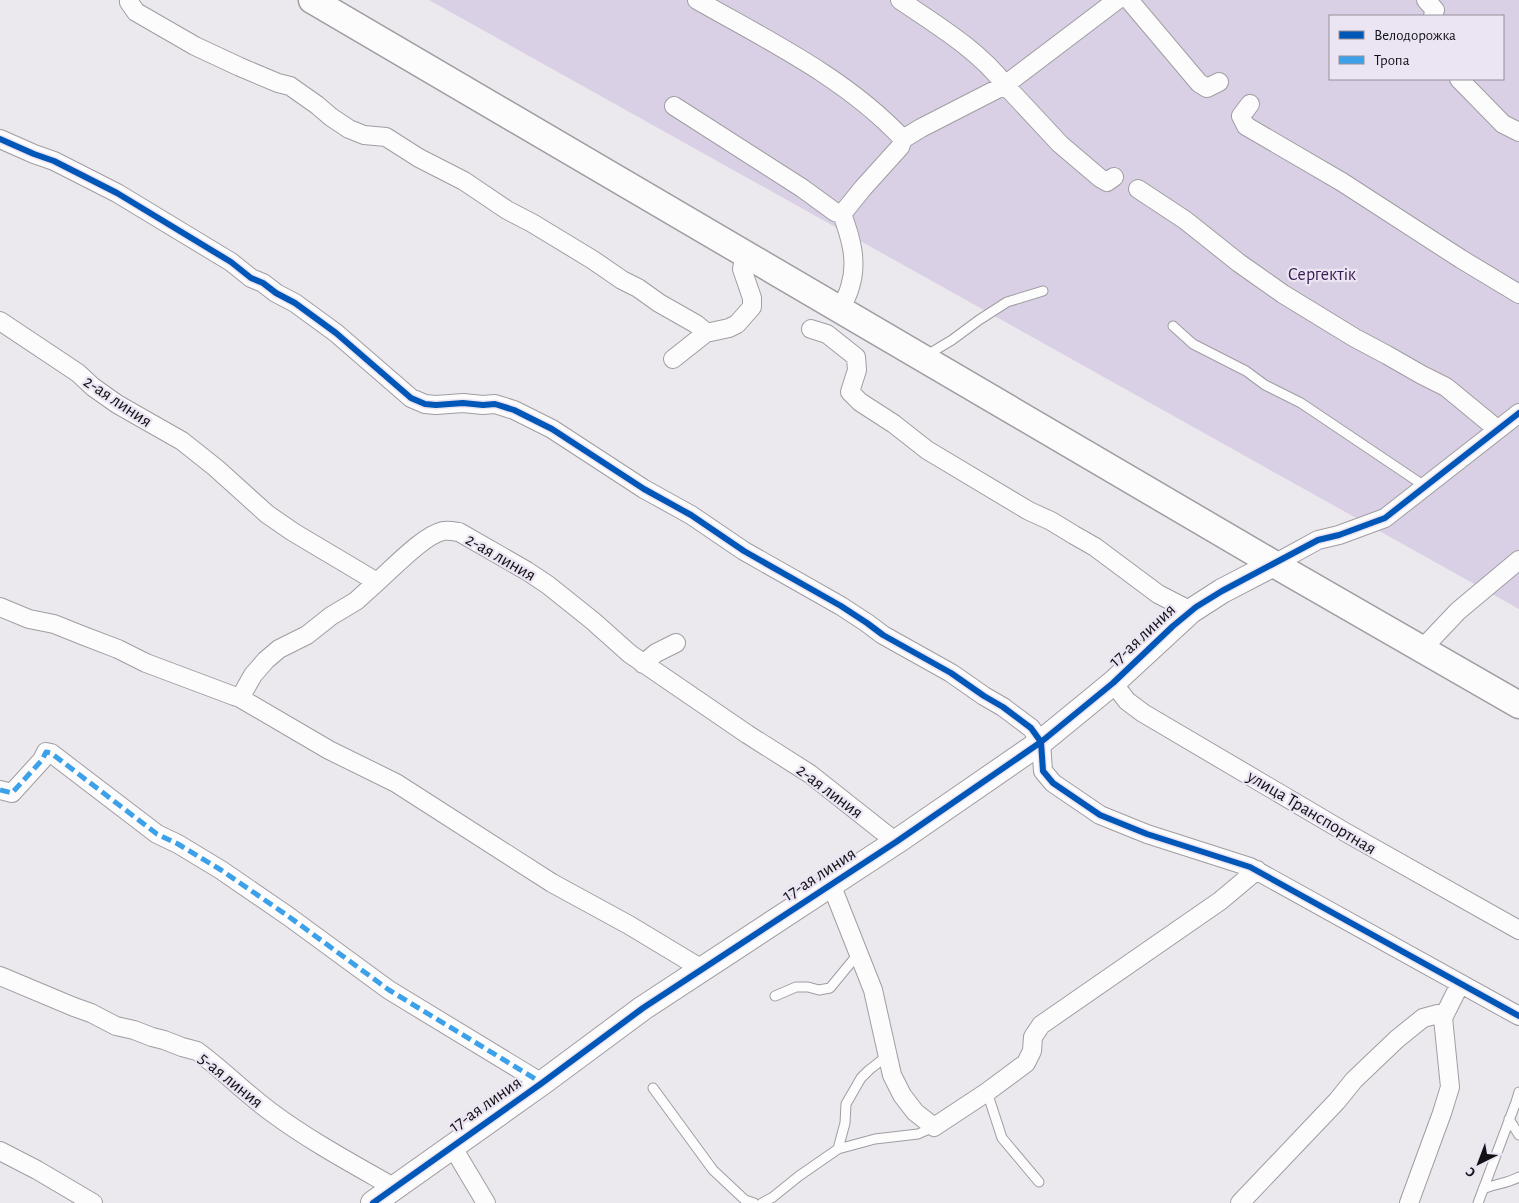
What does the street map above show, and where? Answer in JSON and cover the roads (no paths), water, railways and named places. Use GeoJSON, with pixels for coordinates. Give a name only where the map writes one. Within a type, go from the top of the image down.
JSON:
{"type":"FeatureCollection","features":[{"type":"Feature","properties":{"kind":"main road"},"geometry":{"type":"LineString","coordinates":[[312,0],[1274,564],[1519,705]]}},
{"type":"Feature","properties":{"kind":"street"},"geometry":{"type":"LineString","coordinates":[[130,0],[129,2],[136,12],[188,42],[240,67],[290,86],[349,129],[364,135],[386,138],[419,158],[464,181],[507,210],[593,260],[659,303],[675,310],[707,332]]}},
{"type":"Feature","properties":{"kind":"street"},"geometry":{"type":"LineString","coordinates":[[698,0],[792,53],[824,74],[860,100],[890,125],[903,139]]}},
{"type":"Feature","properties":{"kind":"street"},"geometry":{"type":"LineString","coordinates":[[900,0],[964,46],[994,71],[1060,144],[1100,178],[1107,182],[1114,177]]}},
{"type":"Feature","properties":{"kind":"street"},"geometry":{"type":"LineString","coordinates":[[842,214],[900,147],[903,139],[920,128],[1005,84],[1117,0]]}},
{"type":"Feature","properties":{"kind":"street"},"geometry":{"type":"LineString","coordinates":[[1129,0],[1199,83],[1208,88],[1219,82]]}},
{"type":"Feature","properties":{"kind":"street"},"geometry":{"type":"LineString","coordinates":[[1426,0],[1435,10],[1433,15]]}},
{"type":"Feature","properties":{"kind":"street"},"geometry":{"type":"LineString","coordinates":[[1460,80],[1503,124],[1519,132]]}},
{"type":"Feature","properties":{"kind":"street"},"geometry":{"type":"LineString","coordinates":[[1250,104],[1241,116],[1246,126],[1342,182],[1519,294]]}},
{"type":"Feature","properties":{"kind":"street"},"geometry":{"type":"LineString","coordinates":[[674,106],[802,188],[835,212],[842,214]]}},
{"type":"Feature","properties":{"kind":"street"},"geometry":{"type":"LineString","coordinates":[[0,138],[54,161],[101,185],[231,262],[251,278],[295,302],[411,398],[425,404],[436,405],[463,403],[495,404],[514,410],[552,429],[644,489],[691,515],[744,551],[841,606],[884,635],[951,673],[1031,728],[1041,742],[1043,771],[1054,783],[1100,815],[1146,834],[1257,870],[1519,1016]]}},
{"type":"Feature","properties":{"kind":"street"},"geometry":{"type":"LineString","coordinates":[[1138,189],[1185,220],[1282,294],[1355,338],[1446,387],[1497,429]]}},
{"type":"Feature","properties":{"kind":"street"},"geometry":{"type":"LineString","coordinates":[[840,309],[850,287],[854,264],[851,236],[842,214]]}},
{"type":"Feature","properties":{"kind":"street"},"geometry":{"type":"LineString","coordinates":[[673,359],[707,332],[729,328],[737,324],[752,307],[752,298],[742,269],[745,254]]}},
{"type":"Feature","properties":{"kind":"street","name":"2-ая линия"},"geometry":{"type":"LineString","coordinates":[[0,321],[70,368],[117,404],[182,442],[216,468],[267,514],[293,532],[378,582],[433,535],[450,531],[458,532],[527,571],[548,585],[593,621],[643,664],[810,774],[896,842]]}},
{"type":"Feature","properties":{"kind":"street"},"geometry":{"type":"LineString","coordinates":[[811,329],[827,334],[856,357],[857,370],[850,392],[860,402],[894,424],[927,450],[1029,511],[1051,521],[1095,547],[1158,594],[1191,611]]}},
{"type":"Feature","properties":{"kind":"street"},"geometry":{"type":"LineString","coordinates":[[1274,564],[1318,540],[1339,535],[1385,518],[1519,412]]}},
{"type":"Feature","properties":{"kind":"street"},"geometry":{"type":"LineString","coordinates":[[1422,649],[1458,611],[1519,560]]}},
{"type":"Feature","properties":{"kind":"street","name":"17-ая линия"},"geometry":{"type":"LineString","coordinates":[[373,1203],[542,1083],[643,1008],[896,842],[1041,742],[1113,683],[1191,611],[1222,591],[1274,564]]}},
{"type":"Feature","properties":{"kind":"street"},"geometry":{"type":"LineString","coordinates":[[240,698],[253,675],[279,649],[307,635],[331,616],[356,601],[378,582]]}},
{"type":"Feature","properties":{"kind":"street"},"geometry":{"type":"LineString","coordinates":[[0,607],[29,619],[54,624],[118,649],[146,663],[240,698],[329,750],[396,783],[552,883],[629,925],[702,969]]}},
{"type":"Feature","properties":{"kind":"street"},"geometry":{"type":"LineString","coordinates":[[643,664],[656,653],[676,642]]}},
{"type":"Feature","properties":{"kind":"street","name":"улица Транспортная"},"geometry":{"type":"LineString","coordinates":[[1113,683],[1127,701],[1143,713],[1351,835],[1519,930]]}},
{"type":"Feature","properties":{"kind":"street"},"geometry":{"type":"LineString","coordinates":[[0,790],[12,793],[42,760],[46,752],[51,753],[157,834],[178,844],[221,870],[288,916],[389,990],[542,1083]]}},
{"type":"Feature","properties":{"kind":"street"},"geometry":{"type":"LineString","coordinates":[[831,884],[873,990],[892,1075],[902,1096],[915,1112],[934,1127],[987,1092],[1026,1062],[1032,1051],[1033,1037],[1041,1025],[1220,901],[1257,870]]}},
{"type":"Feature","properties":{"kind":"street","name":"5-ая линия"},"geometry":{"type":"LineString","coordinates":[[0,976],[74,1008],[91,1013],[116,1026],[164,1040],[182,1048],[197,1051],[271,1112],[298,1131],[395,1188]]}},
{"type":"Feature","properties":{"kind":"street"},"geometry":{"type":"LineString","coordinates":[[1409,1203],[1450,1087],[1443,1018],[1460,984]]}},
{"type":"Feature","properties":{"kind":"street"},"geometry":{"type":"LineString","coordinates":[[1240,1203],[1337,1101],[1354,1080],[1396,1039],[1423,1018],[1438,1014],[1443,1018]]}},
{"type":"Feature","properties":{"kind":"street"},"geometry":{"type":"LineString","coordinates":[[452,1146],[486,1203]]}},
{"type":"Feature","properties":{"kind":"street"},"geometry":{"type":"LineString","coordinates":[[0,1150],[93,1203]]}},
{"type":"Feature","properties":{"kind":"lane"},"geometry":{"type":"LineString","coordinates":[[922,358],[1007,302],[1043,291]]}},
{"type":"Feature","properties":{"kind":"lane"},"geometry":{"type":"LineString","coordinates":[[1173,326],[1193,344],[1246,371],[1265,385],[1302,403],[1426,487]]}},
{"type":"Feature","properties":{"kind":"lane"},"geometry":{"type":"LineString","coordinates":[[775,996],[796,987],[808,987],[819,990],[830,988],[858,954]]}},
{"type":"Feature","properties":{"kind":"lane"},"geometry":{"type":"LineString","coordinates":[[838,1149],[845,1123],[846,1104],[852,1092],[869,1070],[887,1056]]}},
{"type":"Feature","properties":{"kind":"lane"},"geometry":{"type":"LineString","coordinates":[[653,1088],[713,1170],[744,1200],[754,1203]]}},
{"type":"Feature","properties":{"kind":"lane"},"geometry":{"type":"LineString","coordinates":[[987,1092],[1002,1138],[1039,1182]]}},
{"type":"Feature","properties":{"kind":"lane"},"geometry":{"type":"LineString","coordinates":[[1478,1203],[1519,1092]]}},
{"type":"Feature","properties":{"kind":"lane"},"geometry":{"type":"LineString","coordinates":[[1510,1120],[1519,1135]]}},
{"type":"Feature","properties":{"kind":"lane"},"geometry":{"type":"LineString","coordinates":[[762,1203],[838,1149],[875,1139],[918,1134],[934,1127]]}},
{"type":"Feature","properties":{"kind":"lane"},"geometry":{"type":"LineString","coordinates":[[1483,1189],[1509,1182],[1519,1177]]}},
{"type":"Feature","properties":{"kind":"park label","name":"Сергектік"},"geometry":{"type":"Point","coordinates":[1322,274]}}]}
